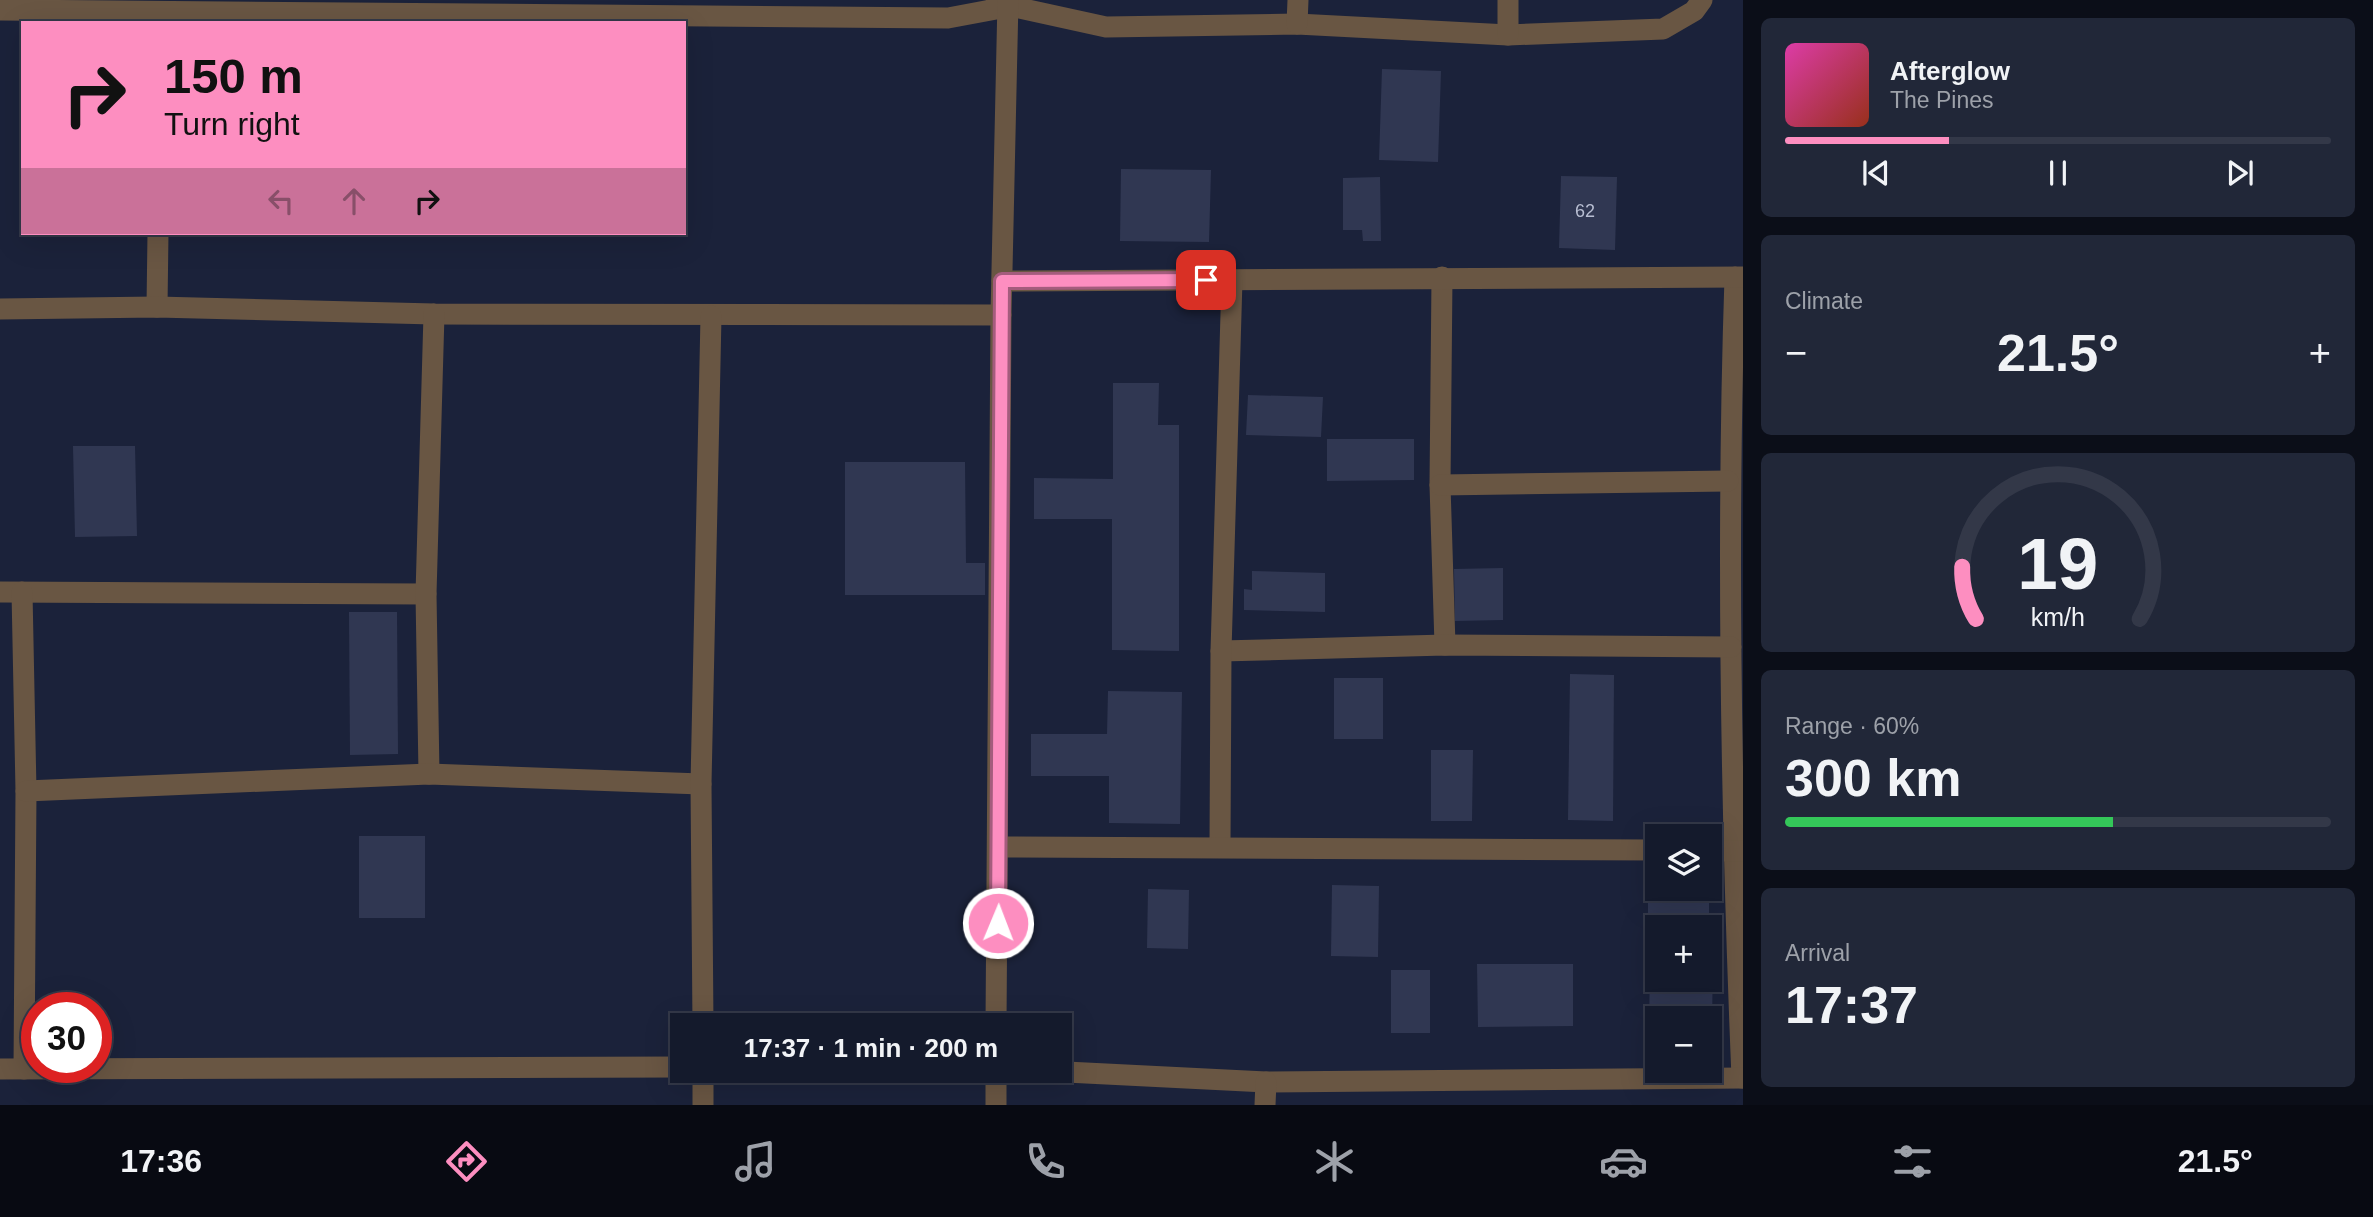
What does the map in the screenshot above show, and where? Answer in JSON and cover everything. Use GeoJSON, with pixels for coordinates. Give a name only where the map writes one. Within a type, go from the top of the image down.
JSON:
{"type":"FeatureCollection","features":[{"type":"Feature","properties":{"kind":"street"},"geometry":{"type":"LineString","coordinates":[[1297,24],[1298,0]]}},
{"type":"Feature","properties":{"kind":"street"},"geometry":{"type":"LineString","coordinates":[[1508,0],[1508,35]]}},
{"type":"Feature","properties":{"kind":"street"},"geometry":{"type":"LineString","coordinates":[[0,10],[948,18],[1001,2],[1106,27],[1297,24],[1508,35],[1662,29],[1694,11],[1702,0]]}},
{"type":"Feature","properties":{"kind":"street"},"geometry":{"type":"LineString","coordinates":[[996,1013],[1002,281],[1001,2]]}},
{"type":"Feature","properties":{"kind":"street"},"geometry":{"type":"LineString","coordinates":[[157,307],[158,235]]}},
{"type":"Feature","properties":{"kind":"street"},"geometry":{"type":"LineString","coordinates":[[1442,277],[1440,485],[1445,645]]}},
{"type":"Feature","properties":{"kind":"street"},"geometry":{"type":"LineString","coordinates":[[1002,281],[1739,277],[1728,481],[1743,1078],[1266,1082],[1072,1072]]}},
{"type":"Feature","properties":{"kind":"street"},"geometry":{"type":"LineString","coordinates":[[1220,846],[1221,650],[1232,280]]}},
{"type":"Feature","properties":{"kind":"street"},"geometry":{"type":"LineString","coordinates":[[0,309],[157,307],[434,314],[1001,315]]}},
{"type":"Feature","properties":{"kind":"street"},"geometry":{"type":"LineString","coordinates":[[429,774],[426,594],[434,314]]}},
{"type":"Feature","properties":{"kind":"street"},"geometry":{"type":"LineString","coordinates":[[703,1013],[701,784],[711,316]]}},
{"type":"Feature","properties":{"kind":"street"},"geometry":{"type":"LineString","coordinates":[[1440,485],[1728,481]]}},
{"type":"Feature","properties":{"kind":"street"},"geometry":{"type":"LineString","coordinates":[[0,592],[426,594]]}},
{"type":"Feature","properties":{"kind":"street"},"geometry":{"type":"LineString","coordinates":[[22,592],[26,791],[25,992]]}},
{"type":"Feature","properties":{"kind":"street"},"geometry":{"type":"LineString","coordinates":[[1221,650],[1445,645],[1731,647]]}},
{"type":"Feature","properties":{"kind":"street"},"geometry":{"type":"LineString","coordinates":[[26,791],[429,774],[701,784]]}},
{"type":"Feature","properties":{"kind":"street"},"geometry":{"type":"LineString","coordinates":[[999,847],[1645,850]]}},
{"type":"Feature","properties":{"kind":"street"},"geometry":{"type":"LineString","coordinates":[[112,1069],[670,1067]]}},
{"type":"Feature","properties":{"kind":"street"},"geometry":{"type":"LineString","coordinates":[[0,1069],[21,1069]]}},
{"type":"Feature","properties":{"kind":"street"},"geometry":{"type":"LineString","coordinates":[[1265,1105],[1266,1082]]}},
{"type":"Feature","properties":{"kind":"street"},"geometry":{"type":"LineString","coordinates":[[703,1083],[703,1105]]}},
{"type":"Feature","properties":{"kind":"street"},"geometry":{"type":"LineString","coordinates":[[996,1083],[996,1105]]}},
{"type":"Feature","properties":{"kind":"building"},"geometry":{"type":"Polygon","coordinates":[[[1382,69],[1441,71],[1438,162],[1379,160],[1382,69]]]}},
{"type":"Feature","properties":{"kind":"building"},"geometry":{"type":"Polygon","coordinates":[[[1121,169],[1211,170],[1209,242],[1120,241],[1121,169]]]}},
{"type":"Feature","properties":{"kind":"building"},"geometry":{"type":"Polygon","coordinates":[[[1561,176],[1617,177],[1615,250],[1559,248],[1561,176]]]}},
{"type":"Feature","properties":{"kind":"building"},"geometry":{"type":"Polygon","coordinates":[[[1380,177],[1381,241],[1363,241],[1362,230],[1343,230],[1343,178],[1380,177]]]}},
{"type":"Feature","properties":{"kind":"building"},"geometry":{"type":"Polygon","coordinates":[[[1113,383],[1159,383],[1158,425],[1179,425],[1179,651],[1112,650],[1112,519],[1034,519],[1034,478],[1113,479],[1113,383]]]}},
{"type":"Feature","properties":{"kind":"building"},"geometry":{"type":"Polygon","coordinates":[[[1248,395],[1323,397],[1321,437],[1246,435],[1248,395]]]}},
{"type":"Feature","properties":{"kind":"building"},"geometry":{"type":"Polygon","coordinates":[[[1327,439],[1414,439],[1414,480],[1327,481],[1327,439]]]}},
{"type":"Feature","properties":{"kind":"building"},"geometry":{"type":"Polygon","coordinates":[[[73,446],[135,446],[137,536],[75,537],[73,446]]]}},
{"type":"Feature","properties":{"kind":"building"},"geometry":{"type":"Polygon","coordinates":[[[845,462],[965,462],[966,563],[985,563],[985,595],[845,595],[845,462]]]}},
{"type":"Feature","properties":{"kind":"building"},"geometry":{"type":"Polygon","coordinates":[[[1503,568],[1503,620],[1455,621],[1454,569],[1503,568]]]}},
{"type":"Feature","properties":{"kind":"building"},"geometry":{"type":"Polygon","coordinates":[[[1252,571],[1325,573],[1325,612],[1244,610],[1244,589],[1252,590],[1252,571]]]}},
{"type":"Feature","properties":{"kind":"building"},"geometry":{"type":"Polygon","coordinates":[[[349,612],[397,612],[398,754],[350,755],[349,612]]]}},
{"type":"Feature","properties":{"kind":"building"},"geometry":{"type":"Polygon","coordinates":[[[1570,674],[1614,675],[1613,821],[1568,820],[1570,674]]]}},
{"type":"Feature","properties":{"kind":"building"},"geometry":{"type":"Polygon","coordinates":[[[1334,678],[1383,678],[1383,739],[1334,739],[1334,678]]]}},
{"type":"Feature","properties":{"kind":"building"},"geometry":{"type":"Polygon","coordinates":[[[1108,691],[1182,692],[1180,824],[1109,823],[1109,776],[1031,776],[1031,734],[1107,734],[1108,691]]]}},
{"type":"Feature","properties":{"kind":"building"},"geometry":{"type":"Polygon","coordinates":[[[1431,750],[1473,750],[1472,821],[1431,821],[1431,750]]]}},
{"type":"Feature","properties":{"kind":"building"},"geometry":{"type":"Polygon","coordinates":[[[359,836],[425,836],[425,918],[359,918],[359,836]]]}},
{"type":"Feature","properties":{"kind":"building"},"geometry":{"type":"Polygon","coordinates":[[[1332,885],[1379,886],[1378,957],[1331,956],[1332,885]]]}},
{"type":"Feature","properties":{"kind":"building"},"geometry":{"type":"Polygon","coordinates":[[[1148,889],[1189,890],[1188,949],[1147,948],[1148,889]]]}},
{"type":"Feature","properties":{"kind":"building"},"geometry":{"type":"Polygon","coordinates":[[[1648,901],[1709,901],[1709,915],[1648,915],[1648,901]]]}},
{"type":"Feature","properties":{"kind":"building"},"geometry":{"type":"Polygon","coordinates":[[[1477,964],[1573,964],[1573,1026],[1478,1027],[1477,964]]]}},
{"type":"Feature","properties":{"kind":"building"},"geometry":{"type":"Polygon","coordinates":[[[1391,970],[1430,970],[1430,1033],[1391,1033],[1391,970]]]}},
{"type":"Feature","properties":{"kind":"building"},"geometry":{"type":"Polygon","coordinates":[[[1650,992],[1713,992],[1712,1006],[1649,1006],[1650,992]]]}},
{"type":"Feature","properties":{"kind":"route"},"geometry":{"type":"LineString","coordinates":[[998,923],[1002,281],[1206,280]]}}]}
